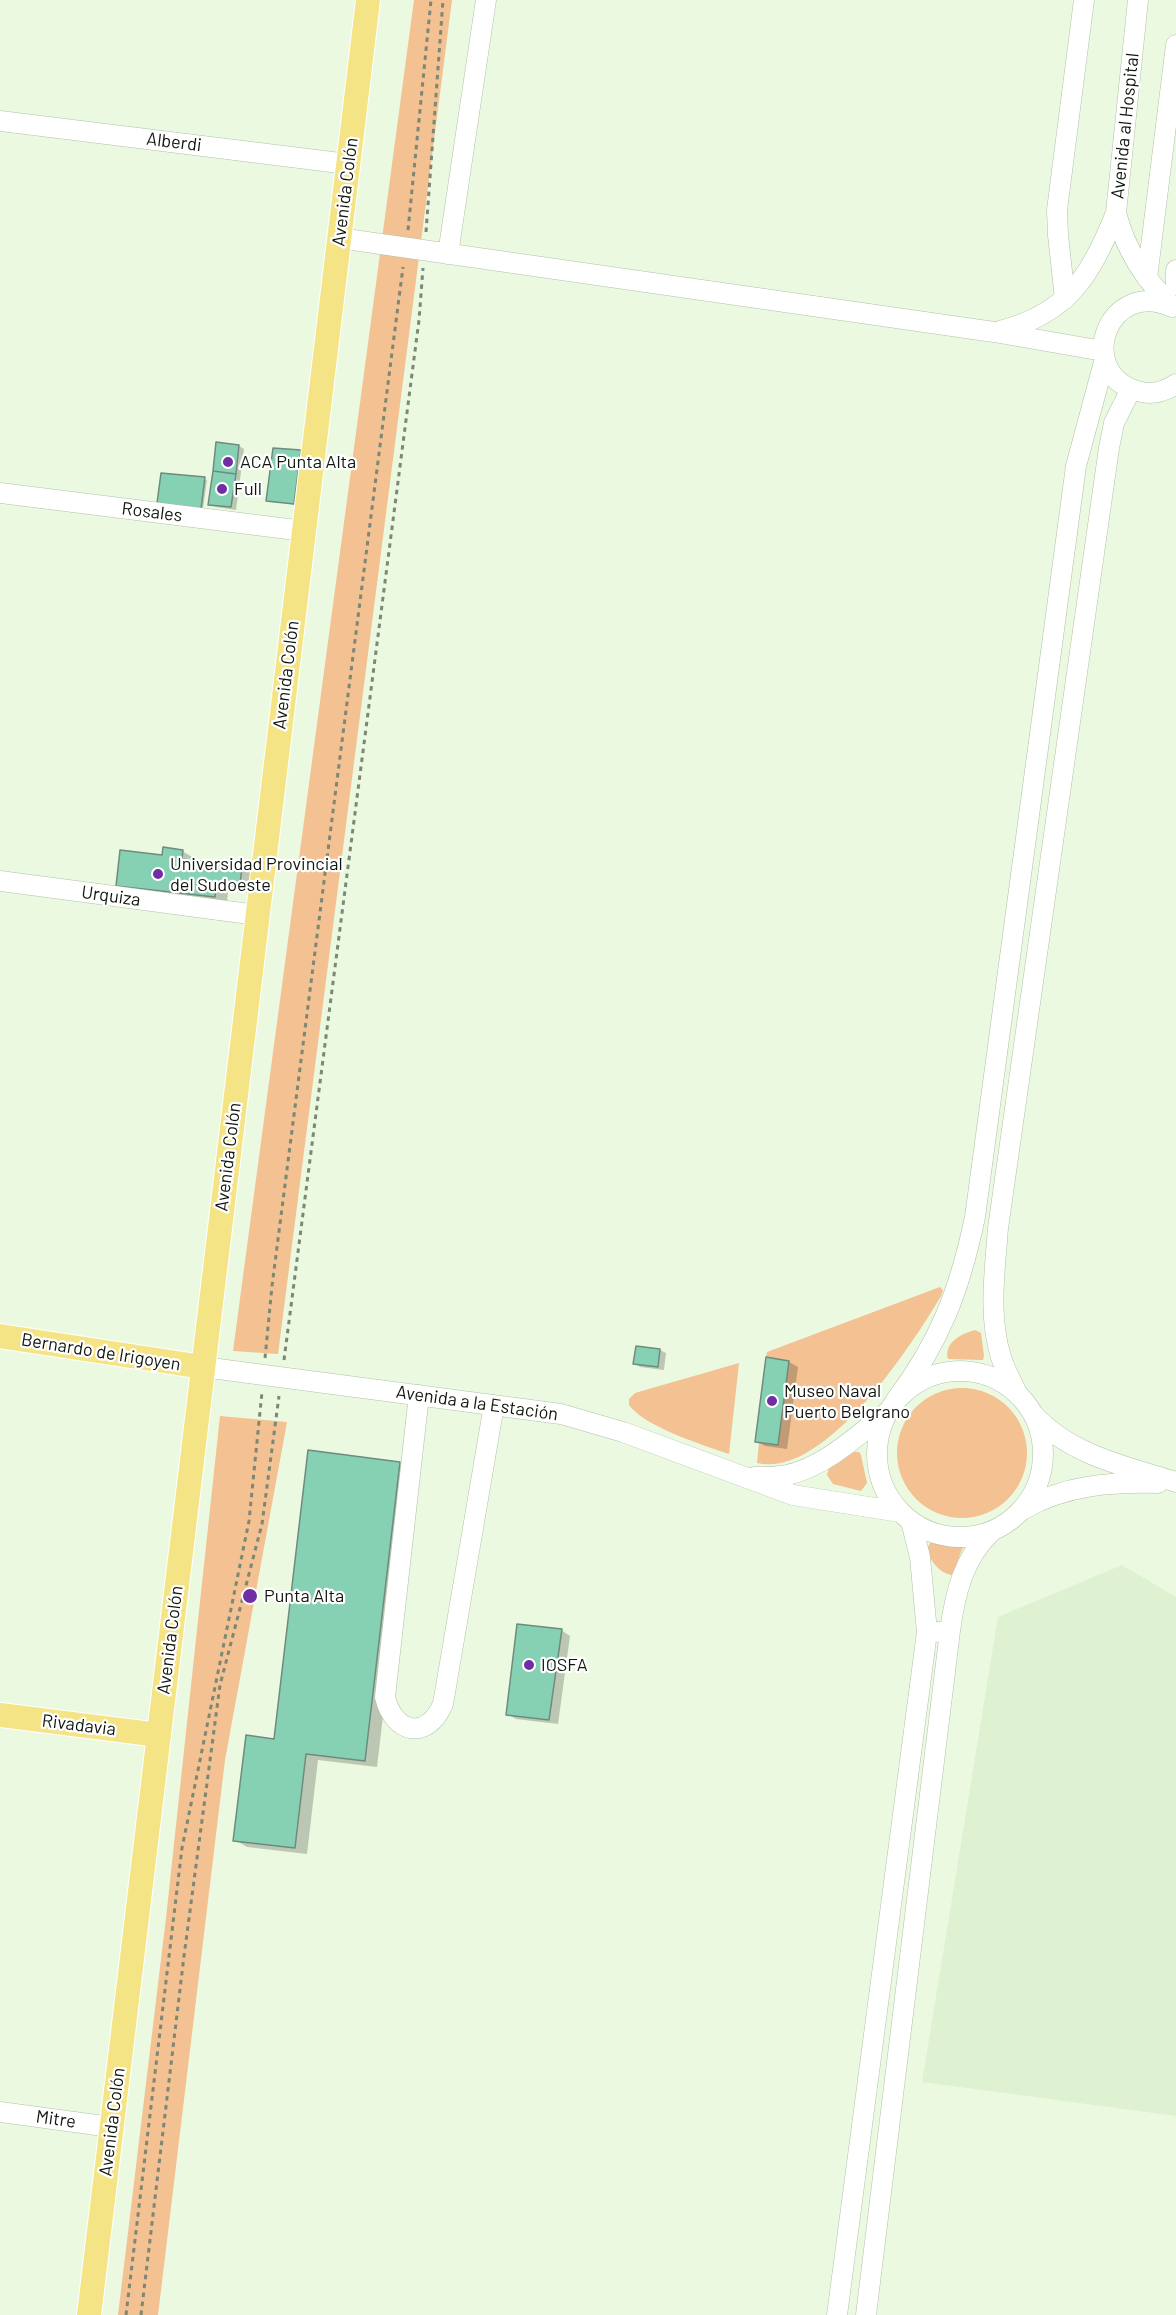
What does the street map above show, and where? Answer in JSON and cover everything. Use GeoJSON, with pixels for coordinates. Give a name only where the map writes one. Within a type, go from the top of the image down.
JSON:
{"type":"FeatureCollection","features":[{"type":"Feature","properties":{"kind":"main road","name":"Avenida Colón"},"geometry":{"type":"LineString","coordinates":[[88,2315],[368,0]]}},
{"type":"Feature","properties":{"kind":"main road","name":"Bernardo de Irigoyen"},"geometry":{"type":"LineString","coordinates":[[0,1336],[203,1367]]}},
{"type":"Feature","properties":{"kind":"main road","name":"Rivadavia"},"geometry":{"type":"LineString","coordinates":[[0,1715],[159,1735]]}},
{"type":"Feature","properties":{"kind":"street"},"geometry":{"type":"LineString","coordinates":[[448,254],[486,0]]}},
{"type":"Feature","properties":{"kind":"street"},"geometry":{"type":"LineString","coordinates":[[1065,300],[1057,210],[1084,0]]}},
{"type":"Feature","properties":{"kind":"street","name":"Avenida al Hospital"},"geometry":{"type":"LineString","coordinates":[[1138,0],[1116,213],[1122,236],[1147,278],[1174,308]]}},
{"type":"Feature","properties":{"kind":"street"},"geometry":{"type":"LineString","coordinates":[[1147,278],[1176,45]]}},
{"type":"Feature","properties":{"kind":"street","name":"Alberdi"},"geometry":{"type":"LineString","coordinates":[[0,121],[348,164]]}},
{"type":"Feature","properties":{"kind":"street"},"geometry":{"type":"LineString","coordinates":[[994,332],[1030,322],[1065,300],[1085,275],[1102,246],[1116,213]]}},
{"type":"Feature","properties":{"kind":"street"},"geometry":{"type":"LineString","coordinates":[[339,238],[994,332],[1104,356]]}},
{"type":"Feature","properties":{"kind":"street"},"geometry":{"type":"LineString","coordinates":[[1176,270],[1176,285]]}},
{"type":"Feature","properties":{"kind":"street"},"geometry":{"type":"LineString","coordinates":[[837,2315],[927,1632],[920,1557],[906,1517],[884,1489],[877,1463],[878,1436],[892,1406],[920,1368],[941,1328],[954,1296],[968,1250],[1076,466],[1104,356],[1107,328],[1121,310],[1144,301],[1164,303],[1174,308]]}},
{"type":"Feature","properties":{"kind":"street"},"geometry":{"type":"LineString","coordinates":[[1104,356],[1115,378],[1131,389],[1151,393],[1161,392],[1176,384]]}},
{"type":"Feature","properties":{"kind":"street"},"geometry":{"type":"LineString","coordinates":[[1131,389],[1114,423],[1109,448],[998,1228],[994,1320],[1001,1356],[1018,1395],[1049,1430],[1098,1457],[1176,1483]]}},
{"type":"Feature","properties":{"kind":"street","name":"Rosales"},"geometry":{"type":"LineString","coordinates":[[0,493],[304,531]]}},
{"type":"Feature","properties":{"kind":"street","name":"Urquiza"},"geometry":{"type":"LineString","coordinates":[[0,881],[257,915]]}},
{"type":"Feature","properties":{"kind":"street","name":"Avenida a la Estación"},"geometry":{"type":"LineString","coordinates":[[203,1367],[561,1414],[603,1426],[793,1495],[906,1517]]}},
{"type":"Feature","properties":{"kind":"street"},"geometry":{"type":"LineString","coordinates":[[742,1477],[786,1475],[802,1470],[843,1446],[921,1380],[951,1371],[972,1372],[992,1377],[1018,1395]]}},
{"type":"Feature","properties":{"kind":"street"},"geometry":{"type":"LineString","coordinates":[[418,1395],[385,1697],[387,1709],[394,1719],[410,1728],[420,1728],[430,1724],[438,1715],[443,1704],[494,1405]]}},
{"type":"Feature","properties":{"kind":"street"},"geometry":{"type":"LineString","coordinates":[[906,1517],[930,1531],[950,1537],[978,1535],[1007,1523],[1019,1512],[1035,1490],[1042,1465],[1042,1438],[1032,1413]]}},
{"type":"Feature","properties":{"kind":"street"},"geometry":{"type":"LineString","coordinates":[[1019,1512],[1043,1499],[1083,1487],[1127,1482],[1176,1483]]}},
{"type":"Feature","properties":{"kind":"street"},"geometry":{"type":"LineString","coordinates":[[866,2315],[955,1598],[974,1552],[992,1531]]}},
{"type":"Feature","properties":{"kind":"street"},"geometry":{"type":"LineString","coordinates":[[927,1632],[950,1631]]}},
{"type":"Feature","properties":{"kind":"street","name":"Mitre"},"geometry":{"type":"LineString","coordinates":[[0,2112],[111,2127]]}},
{"type":"Feature","properties":{"kind":"path"},"geometry":{"type":"LineString","coordinates":[[126,2315],[182,1848],[249,1521],[273,1376],[416,344],[415,249],[430,0]]}},
{"type":"Feature","properties":{"kind":"path"},"geometry":{"type":"LineString","coordinates":[[141,2315],[220,1685],[262,1524],[273,1376],[272,1286],[388,400],[415,249],[443,0]]}},
{"type":"Feature","properties":{"kind":"shaded area"},"geometry":{"type":"Polygon","coordinates":[[[414,0],[452,0],[278,1354],[233,1351],[414,0]]]}},
{"type":"Feature","properties":{"kind":"shaded area"},"geometry":{"type":"Polygon","coordinates":[[[940,1287],[943,1290],[941,1296],[910,1345],[864,1404],[837,1430],[810,1451],[783,1462],[757,1463],[759,1443],[778,1445],[789,1361],[766,1357],[767,1352],[940,1287]]]}},
{"type":"Feature","properties":{"kind":"shaded area"},"geometry":{"type":"Polygon","coordinates":[[[975,1330],[981,1333],[983,1360],[948,1359],[947,1353],[951,1343],[959,1336],[975,1330]]]}},
{"type":"Feature","properties":{"kind":"shaded area"},"geometry":{"type":"Polygon","coordinates":[[[739,1363],[729,1454],[661,1428],[648,1421],[629,1405],[629,1399],[635,1393],[739,1363]]]}},
{"type":"Feature","properties":{"kind":"shaded area"},"geometry":{"type":"Polygon","coordinates":[[[962,1388],[987,1393],[1008,1407],[1022,1428],[1027,1453],[1022,1478],[1008,1499],[987,1513],[962,1518],[937,1513],[916,1499],[902,1478],[897,1453],[902,1428],[916,1407],[937,1393],[962,1388]]]}},
{"type":"Feature","properties":{"kind":"shaded area"},"geometry":{"type":"Polygon","coordinates":[[[220,1416],[287,1422],[225,1760],[158,2315],[118,2315],[166,1918],[220,1416]]]}},
{"type":"Feature","properties":{"kind":"shaded area"},"geometry":{"type":"Polygon","coordinates":[[[854,1452],[859,1452],[861,1455],[867,1483],[861,1491],[833,1484],[827,1475],[829,1468],[854,1452]]]}},
{"type":"Feature","properties":{"kind":"shaded area"},"geometry":{"type":"Polygon","coordinates":[[[931,1542],[963,1547],[952,1575],[943,1572],[932,1561],[927,1548],[931,1542]]]}},
{"type":"Feature","properties":{"kind":"shaded area"},"geometry":{"type":"Polygon","coordinates":[[[1122,1565],[1176,1597],[1176,2116],[922,2082],[998,1617],[1122,1565]]]}},
{"type":"Feature","properties":{"kind":"building"},"geometry":{"type":"Polygon","coordinates":[[[216,442],[239,445],[236,474],[213,471],[216,442]]]}},
{"type":"Feature","properties":{"kind":"building"},"geometry":{"type":"Polygon","coordinates":[[[273,448],[301,450],[294,504],[266,501],[273,448]]]}},
{"type":"Feature","properties":{"kind":"building","name":"Full"},"geometry":{"type":"Polygon","coordinates":[[[213,471],[236,474],[231,507],[208,505],[213,471]]]}},
{"type":"Feature","properties":{"kind":"building"},"geometry":{"type":"Polygon","coordinates":[[[161,473],[205,477],[201,509],[157,503],[161,473]]]}},
{"type":"Feature","properties":{"kind":"building"},"geometry":{"type":"Polygon","coordinates":[[[163,847],[183,850],[182,859],[242,865],[240,887],[216,884],[215,897],[116,886],[120,850],[162,855],[163,847]]]}},
{"type":"Feature","properties":{"kind":"building"},"geometry":{"type":"Polygon","coordinates":[[[636,1346],[660,1349],[658,1367],[633,1364],[636,1346]]]}},
{"type":"Feature","properties":{"kind":"building","name":"Museo Naval Puerto Belgrano"},"geometry":{"type":"Polygon","coordinates":[[[766,1357],[789,1361],[778,1445],[755,1442],[766,1357]]]}},
{"type":"Feature","properties":{"kind":"building"},"geometry":{"type":"Polygon","coordinates":[[[308,1450],[400,1462],[365,1761],[306,1754],[295,1848],[233,1841],[246,1735],[274,1739],[308,1450]]]}},
{"type":"Feature","properties":{"kind":"building"},"geometry":{"type":"Polygon","coordinates":[[[517,1624],[562,1629],[549,1720],[506,1715],[517,1624]]]}},
{"type":"Feature","properties":{"kind":"place","name":"ACA Punta Alta"},"geometry":{"type":"Point","coordinates":[228,462]}},
{"type":"Feature","properties":{"kind":"place","name":"Full"},"geometry":{"type":"Point","coordinates":[222,489]}},
{"type":"Feature","properties":{"kind":"place","name":"Universidad Provincial del Sudoeste"},"geometry":{"type":"Point","coordinates":[158,874]}},
{"type":"Feature","properties":{"kind":"place","name":"Museo Naval Puerto Belgrano"},"geometry":{"type":"Point","coordinates":[772,1401]}},
{"type":"Feature","properties":{"kind":"place","name":"Punta Alta"},"geometry":{"type":"Point","coordinates":[250,1596]}},
{"type":"Feature","properties":{"kind":"place","name":"IOSFA"},"geometry":{"type":"Point","coordinates":[529,1665]}}]}
